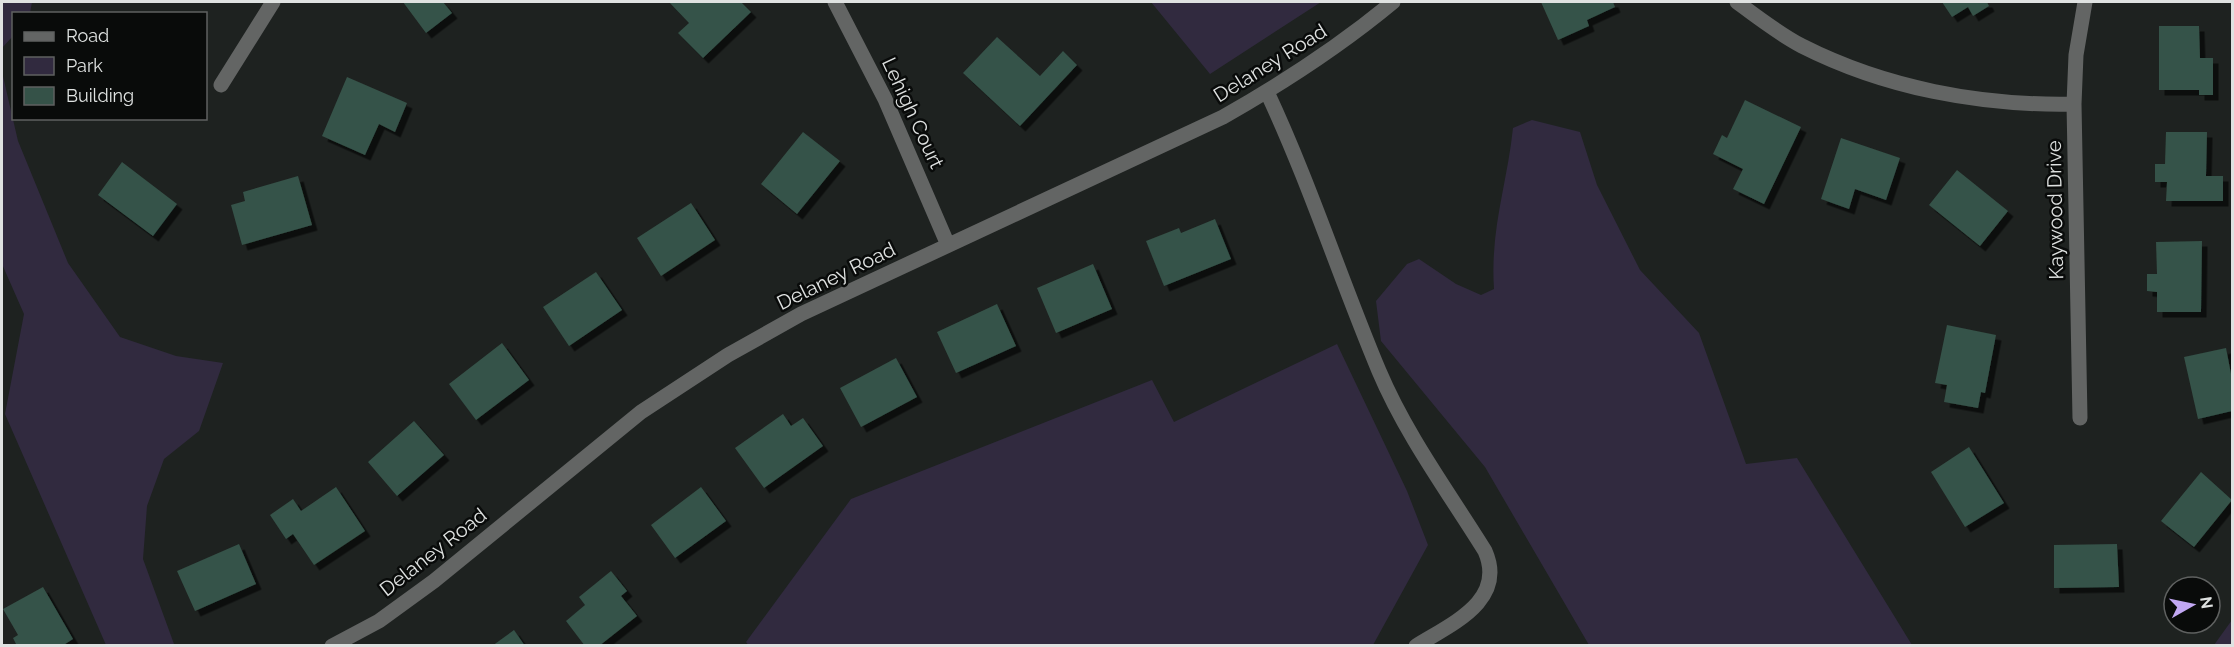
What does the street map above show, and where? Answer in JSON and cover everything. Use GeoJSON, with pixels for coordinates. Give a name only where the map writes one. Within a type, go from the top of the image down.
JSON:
{"type":"FeatureCollection","features":[{"type":"Feature","properties":{"kind":"street"},"geometry":{"type":"LineString","coordinates":[[221,85],[273,2]]}},
{"type":"Feature","properties":{"kind":"street","name":"Lehigh Court"},"geometry":{"type":"LineString","coordinates":[[835,2],[885,99],[948,244]]}},
{"type":"Feature","properties":{"kind":"street","name":"Delaney Road"},"geometry":{"type":"LineString","coordinates":[[332,645],[379,621],[434,581],[641,412],[728,355],[801,314],[1223,117],[1334,49],[1393,2]]}},
{"type":"Feature","properties":{"kind":"street"},"geometry":{"type":"LineString","coordinates":[[1737,2],[1799,44],[1849,68],[1901,85],[1985,101],[2074,104]]}},
{"type":"Feature","properties":{"kind":"street","name":"Kaywood Drive"},"geometry":{"type":"LineString","coordinates":[[2080,418],[2074,104],[2076,55],[2085,2]]}},
{"type":"Feature","properties":{"kind":"street"},"geometry":{"type":"LineString","coordinates":[[1267,92],[1323,224],[1379,372],[1404,420],[1485,551],[1492,567],[1487,588],[1476,607],[1416,645]]}},
{"type":"Feature","properties":{"kind":"green space"},"geometry":{"type":"Polygon","coordinates":[[[2,2],[32,2],[30,12],[12,12],[12,37],[2,48],[2,2]]]}},
{"type":"Feature","properties":{"kind":"green space"},"geometry":{"type":"Polygon","coordinates":[[[1151,2],[1321,2],[1210,74],[1151,2]]]}},
{"type":"Feature","properties":{"kind":"green space"},"geometry":{"type":"Polygon","coordinates":[[[2,72],[18,141],[68,263],[120,337],[176,356],[223,363],[199,431],[164,459],[147,506],[143,559],[174,644],[106,645],[5,414],[24,314],[2,264],[2,72]]]}},
{"type":"Feature","properties":{"kind":"green space"},"geometry":{"type":"Polygon","coordinates":[[[1532,120],[1580,132],[1597,185],[1640,270],[1699,333],[1746,464],[1797,458],[1912,645],[1589,645],[1485,467],[1381,341],[1376,301],[1407,264],[1419,259],[1456,284],[1481,295],[1494,289],[1494,247],[1513,128],[1532,120]]]}},
{"type":"Feature","properties":{"kind":"green space"},"geometry":{"type":"Polygon","coordinates":[[[1337,344],[1407,491],[1428,545],[1373,645],[749,646],[746,642],[851,499],[1152,380],[1174,422],[1337,344]]]}},
{"type":"Feature","properties":{"kind":"green space"},"geometry":{"type":"Polygon","coordinates":[[[2232,620],[2232,645],[2214,645],[2232,620]]]}},
{"type":"Feature","properties":{"kind":"building"},"geometry":{"type":"Polygon","coordinates":[[[403,2],[443,2],[452,13],[426,33],[403,2]]]}},
{"type":"Feature","properties":{"kind":"building"},"geometry":{"type":"Polygon","coordinates":[[[669,2],[741,2],[751,12],[703,58],[678,33],[689,23],[669,2]]]}},
{"type":"Feature","properties":{"kind":"building"},"geometry":{"type":"Polygon","coordinates":[[[1541,2],[1613,2],[1615,7],[1587,20],[1589,26],[1558,40],[1541,2]]]}},
{"type":"Feature","properties":{"kind":"building"},"geometry":{"type":"Polygon","coordinates":[[[1942,2],[1987,2],[1989,6],[1973,16],[1968,7],[1952,17],[1942,2]]]}},
{"type":"Feature","properties":{"kind":"building"},"geometry":{"type":"Polygon","coordinates":[[[2159,26],[2199,26],[2200,58],[2213,58],[2213,95],[2199,95],[2199,90],[2159,90],[2159,26]]]}},
{"type":"Feature","properties":{"kind":"building"},"geometry":{"type":"Polygon","coordinates":[[[997,37],[1040,76],[1063,51],[1077,65],[1020,126],[963,73],[997,37]]]}},
{"type":"Feature","properties":{"kind":"building"},"geometry":{"type":"Polygon","coordinates":[[[347,77],[407,103],[395,132],[379,124],[365,155],[322,136],[347,77]]]}},
{"type":"Feature","properties":{"kind":"building"},"geometry":{"type":"Polygon","coordinates":[[[1745,100],[1801,127],[1764,204],[1733,189],[1743,169],[1713,154],[1722,135],[1727,138],[1745,100]]]}},
{"type":"Feature","properties":{"kind":"building"},"geometry":{"type":"Polygon","coordinates":[[[803,132],[840,161],[797,214],[761,184],[803,132]]]}},
{"type":"Feature","properties":{"kind":"building"},"geometry":{"type":"Polygon","coordinates":[[[2166,132],[2207,132],[2206,176],[2223,176],[2223,201],[2166,201],[2167,182],[2155,182],[2155,164],[2165,164],[2166,132]]]}},
{"type":"Feature","properties":{"kind":"building"},"geometry":{"type":"Polygon","coordinates":[[[1841,138],[1900,158],[1886,200],[1855,189],[1849,209],[1821,199],[1841,138]]]}},
{"type":"Feature","properties":{"kind":"building"},"geometry":{"type":"Polygon","coordinates":[[[122,162],[177,204],[153,236],[98,195],[122,162]]]}},
{"type":"Feature","properties":{"kind":"building"},"geometry":{"type":"Polygon","coordinates":[[[1957,170],[2008,211],[1980,246],[1929,205],[1957,170]]]}},
{"type":"Feature","properties":{"kind":"building"},"geometry":{"type":"Polygon","coordinates":[[[298,176],[312,225],[242,245],[231,205],[245,201],[243,192],[298,176]]]}},
{"type":"Feature","properties":{"kind":"building"},"geometry":{"type":"Polygon","coordinates":[[[691,203],[715,240],[661,276],[637,238],[691,203]]]}},
{"type":"Feature","properties":{"kind":"building"},"geometry":{"type":"Polygon","coordinates":[[[1215,219],[1231,259],[1164,286],[1146,241],[1179,228],[1181,233],[1215,219]]]}},
{"type":"Feature","properties":{"kind":"building"},"geometry":{"type":"Polygon","coordinates":[[[2202,241],[2201,312],[2157,312],[2157,292],[2147,291],[2147,274],[2157,274],[2156,242],[2202,241]]]}},
{"type":"Feature","properties":{"kind":"building"},"geometry":{"type":"Polygon","coordinates":[[[1093,264],[1112,309],[1056,333],[1037,288],[1093,264]]]}},
{"type":"Feature","properties":{"kind":"building"},"geometry":{"type":"Polygon","coordinates":[[[596,272],[622,310],[569,346],[543,307],[596,272]]]}},
{"type":"Feature","properties":{"kind":"building"},"geometry":{"type":"Polygon","coordinates":[[[997,304],[1016,346],[956,373],[937,332],[997,304]]]}},
{"type":"Feature","properties":{"kind":"building"},"geometry":{"type":"Polygon","coordinates":[[[1947,325],[1996,335],[1985,393],[1981,392],[1978,408],[1944,402],[1947,385],[1935,383],[1947,325]]]}},
{"type":"Feature","properties":{"kind":"building"},"geometry":{"type":"Polygon","coordinates":[[[502,343],[529,380],[476,420],[449,384],[502,343]]]}},
{"type":"Feature","properties":{"kind":"building"},"geometry":{"type":"Polygon","coordinates":[[[2226,348],[2232,379],[2232,411],[2198,419],[2184,357],[2226,348]]]}},
{"type":"Feature","properties":{"kind":"building"},"geometry":{"type":"Polygon","coordinates":[[[896,358],[917,397],[861,427],[840,388],[896,358]]]}},
{"type":"Feature","properties":{"kind":"building"},"geometry":{"type":"Polygon","coordinates":[[[783,414],[791,426],[803,418],[823,446],[764,488],[735,448],[783,414]]]}},
{"type":"Feature","properties":{"kind":"building"},"geometry":{"type":"Polygon","coordinates":[[[414,421],[444,455],[397,496],[368,462],[414,421]]]}},
{"type":"Feature","properties":{"kind":"building"},"geometry":{"type":"Polygon","coordinates":[[[1969,447],[2004,503],[1965,527],[1931,472],[1969,447]]]}},
{"type":"Feature","properties":{"kind":"building"},"geometry":{"type":"Polygon","coordinates":[[[2201,472],[2232,500],[2194,547],[2161,521],[2201,472]]]}},
{"type":"Feature","properties":{"kind":"building"},"geometry":{"type":"Polygon","coordinates":[[[336,487],[365,531],[314,565],[293,534],[286,539],[270,515],[293,499],[301,511],[336,487]]]}},
{"type":"Feature","properties":{"kind":"building"},"geometry":{"type":"Polygon","coordinates":[[[701,487],[726,521],[675,558],[651,525],[701,487]]]}},
{"type":"Feature","properties":{"kind":"building"},"geometry":{"type":"Polygon","coordinates":[[[239,544],[256,584],[195,611],[177,571],[239,544]]]}},
{"type":"Feature","properties":{"kind":"building"},"geometry":{"type":"Polygon","coordinates":[[[2117,544],[2119,587],[2054,588],[2054,545],[2117,544]]]}},
{"type":"Feature","properties":{"kind":"building"},"geometry":{"type":"Polygon","coordinates":[[[611,571],[627,591],[621,596],[637,616],[599,646],[585,646],[566,621],[585,605],[579,597],[611,571]]]}},
{"type":"Feature","properties":{"kind":"building"},"geometry":{"type":"Polygon","coordinates":[[[43,587],[73,639],[62,646],[17,646],[13,638],[18,635],[3,609],[43,587]]]}},
{"type":"Feature","properties":{"kind":"building"},"geometry":{"type":"Polygon","coordinates":[[[514,630],[525,646],[492,646],[514,630]]]}}]}
